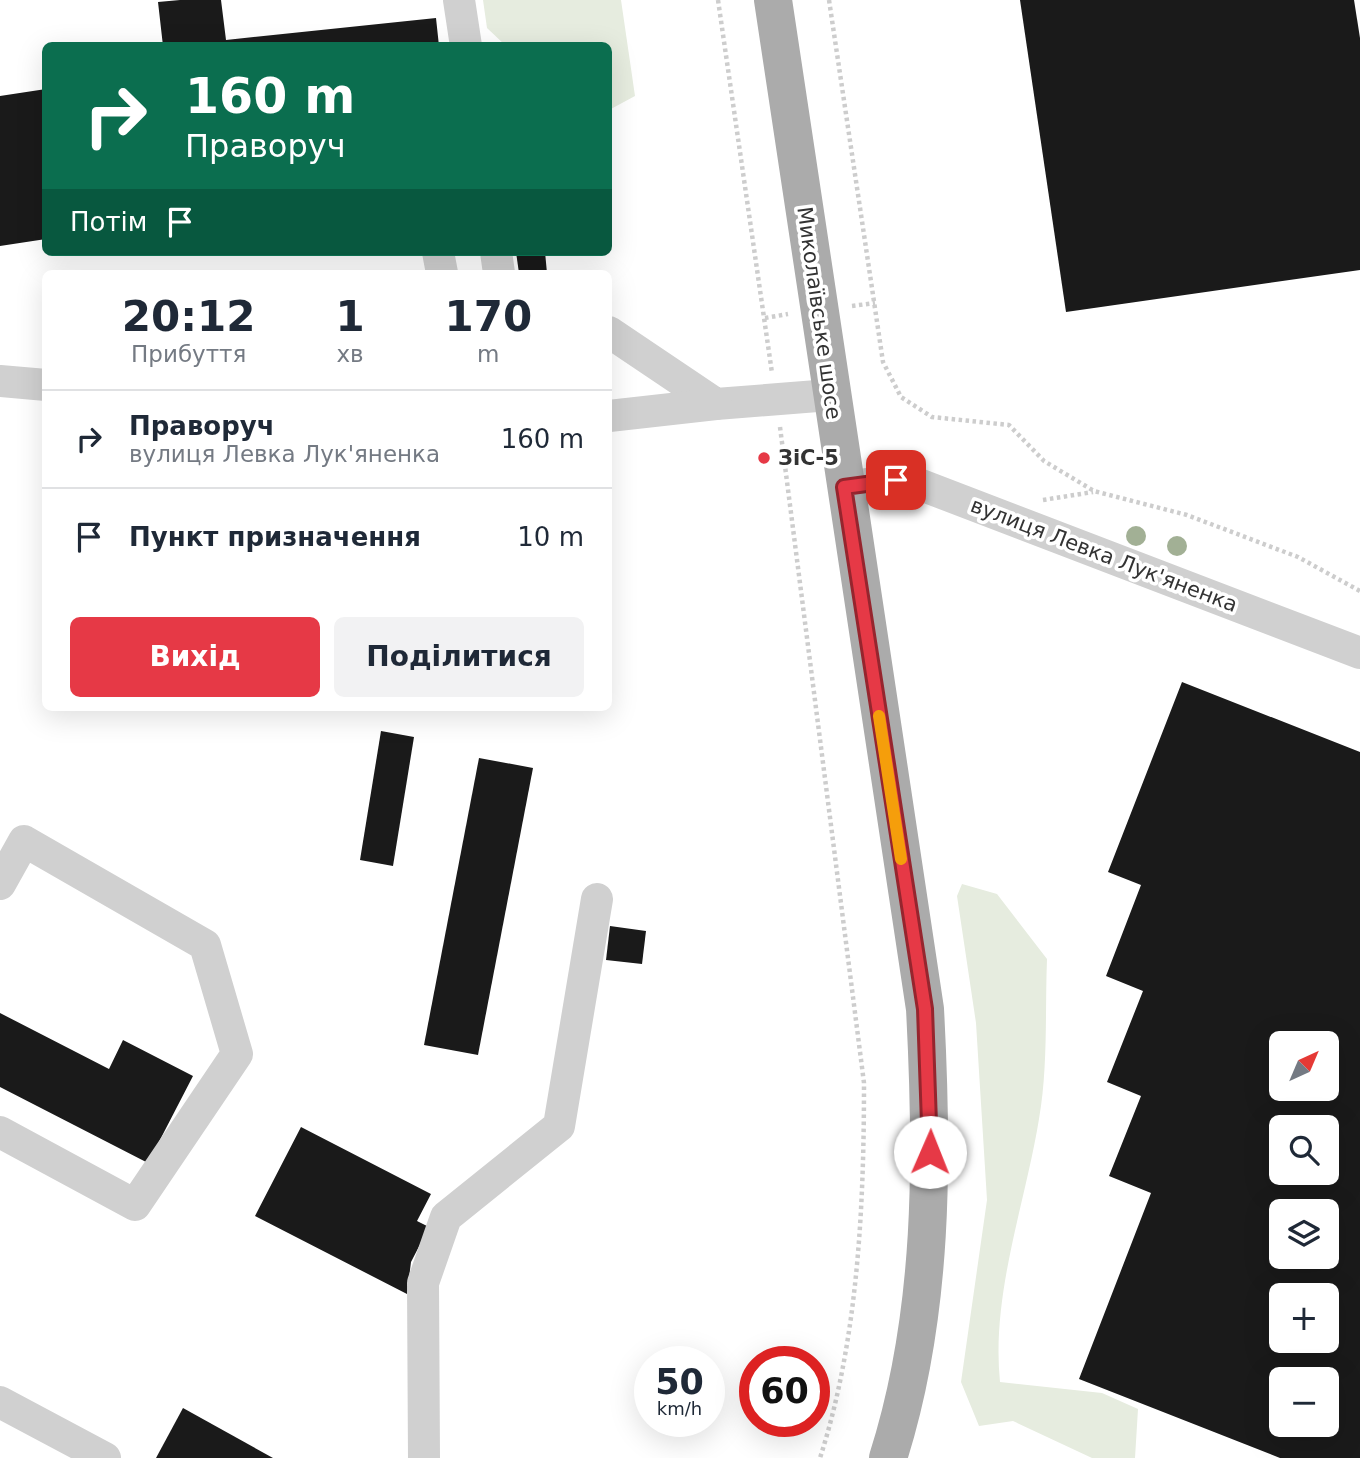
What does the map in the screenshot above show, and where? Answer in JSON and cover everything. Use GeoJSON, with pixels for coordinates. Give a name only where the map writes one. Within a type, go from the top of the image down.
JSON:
{"type":"FeatureCollection","features":[{"type":"Feature","properties":{"kind":"main road","name":"Миколаївське шосе"},"geometry":{"type":"LineString","coordinates":[[773,0],[830,395],[925,1009],[931,1127],[926,1251],[902,1415],[888,1458]]}},
{"type":"Feature","properties":{"kind":"main road"},"geometry":{"type":"LineString","coordinates":[[902,1415],[906,1458]]}},
{"type":"Feature","properties":{"kind":"street"},"geometry":{"type":"LineString","coordinates":[[459,0],[465,42]]}},
{"type":"Feature","properties":{"kind":"street"},"geometry":{"type":"LineString","coordinates":[[612,334],[716,404]]}},
{"type":"Feature","properties":{"kind":"street"},"geometry":{"type":"LineString","coordinates":[[0,381],[42,385]]}},
{"type":"Feature","properties":{"kind":"street"},"geometry":{"type":"LineString","coordinates":[[612,416],[830,395]]}},
{"type":"Feature","properties":{"kind":"street","name":"вулиця Левка Лук'яненка"},"geometry":{"type":"LineString","coordinates":[[844,487],[896,480],[921,485],[1360,653]]}},
{"type":"Feature","properties":{"kind":"street"},"geometry":{"type":"LineString","coordinates":[[0,884],[24,841],[205,945],[237,1054],[135,1205],[0,1132]]}},
{"type":"Feature","properties":{"kind":"street"},"geometry":{"type":"LineString","coordinates":[[424,1458],[424,1283],[446,1217],[559,1126],[597,899]]}},
{"type":"Feature","properties":{"kind":"street"},"geometry":{"type":"LineString","coordinates":[[0,1402],[106,1458]]}},
{"type":"Feature","properties":{"kind":"path"},"geometry":{"type":"LineString","coordinates":[[718,0],[776,399],[864,1083],[864,1158],[857,1271],[830,1426],[820,1458]]}},
{"type":"Feature","properties":{"kind":"path"},"geometry":{"type":"LineString","coordinates":[[830,0],[883,362],[901,397],[932,417],[1009,425],[1044,461],[1094,492],[1187,515],[1298,557],[1360,591]]}},
{"type":"Feature","properties":{"kind":"shaded area"},"geometry":{"type":"Polygon","coordinates":[[[483,0],[621,0],[635,96],[612,108],[612,42],[502,42],[487,28],[483,0]]]}},
{"type":"Feature","properties":{"kind":"shaded area"},"geometry":{"type":"Polygon","coordinates":[[[962,884],[997,894],[1047,959],[1042,1100],[1000,1316],[1000,1382],[1102,1393],[1138,1409],[1135,1458],[1092,1458],[1013,1421],[979,1426],[961,1382],[987,1200],[976,1023],[957,896],[962,884]]]}},
{"type":"Feature","properties":{"kind":"building"},"geometry":{"type":"Polygon","coordinates":[[[221,0],[226,40],[436,18],[439,42],[163,42],[158,2],[221,0]]]}},
{"type":"Feature","properties":{"kind":"building"},"geometry":{"type":"Polygon","coordinates":[[[1020,0],[1354,0],[1360,38],[1360,270],[1066,312],[1020,0]]]}},
{"type":"Feature","properties":{"kind":"building"},"geometry":{"type":"Polygon","coordinates":[[[42,90],[42,240],[0,246],[0,96],[42,90]]]}},
{"type":"Feature","properties":{"kind":"building"},"geometry":{"type":"Polygon","coordinates":[[[517,256],[545,256],[547,270],[519,270],[517,256]]]}},
{"type":"Feature","properties":{"kind":"building"},"geometry":{"type":"Polygon","coordinates":[[[1182,682],[1360,752],[1360,1458],[1280,1458],[1079,1379],[1151,1193],[1109,1176],[1141,1096],[1107,1082],[1143,991],[1106,976],[1141,885],[1108,872],[1182,682]]]}},
{"type":"Feature","properties":{"kind":"building"},"geometry":{"type":"Polygon","coordinates":[[[381,731],[414,737],[393,866],[360,860],[381,731]]]}},
{"type":"Feature","properties":{"kind":"building"},"geometry":{"type":"Polygon","coordinates":[[[479,758],[533,768],[478,1055],[424,1045],[479,758]]]}},
{"type":"Feature","properties":{"kind":"building"},"geometry":{"type":"Polygon","coordinates":[[[610,926],[646,931],[642,964],[606,960],[610,926]]]}},
{"type":"Feature","properties":{"kind":"building"},"geometry":{"type":"Polygon","coordinates":[[[0,1013],[109,1069],[123,1040],[193,1076],[148,1163],[0,1087],[0,1013]]]}},
{"type":"Feature","properties":{"kind":"building"},"geometry":{"type":"Polygon","coordinates":[[[301,1127],[431,1194],[417,1221],[429,1227],[411,1262],[407,1294],[255,1216],[301,1127]]]}},
{"type":"Feature","properties":{"kind":"building"},"geometry":{"type":"Polygon","coordinates":[[[183,1408],[273,1458],[156,1458],[183,1408]]]}},
{"type":"Feature","properties":{"kind":"slow traffic"},"geometry":{"type":"LineString","coordinates":[[879,716],[901,859]]}},
{"type":"Feature","properties":{"kind":"place","name":"ЗіС-5"},"geometry":{"type":"Point","coordinates":[764,458]}},
{"type":"Feature","properties":{"kind":"route"},"geometry":{"type":"LineString","coordinates":[[896,480],[844,487],[925,1009],[930,1152]]}}]}
